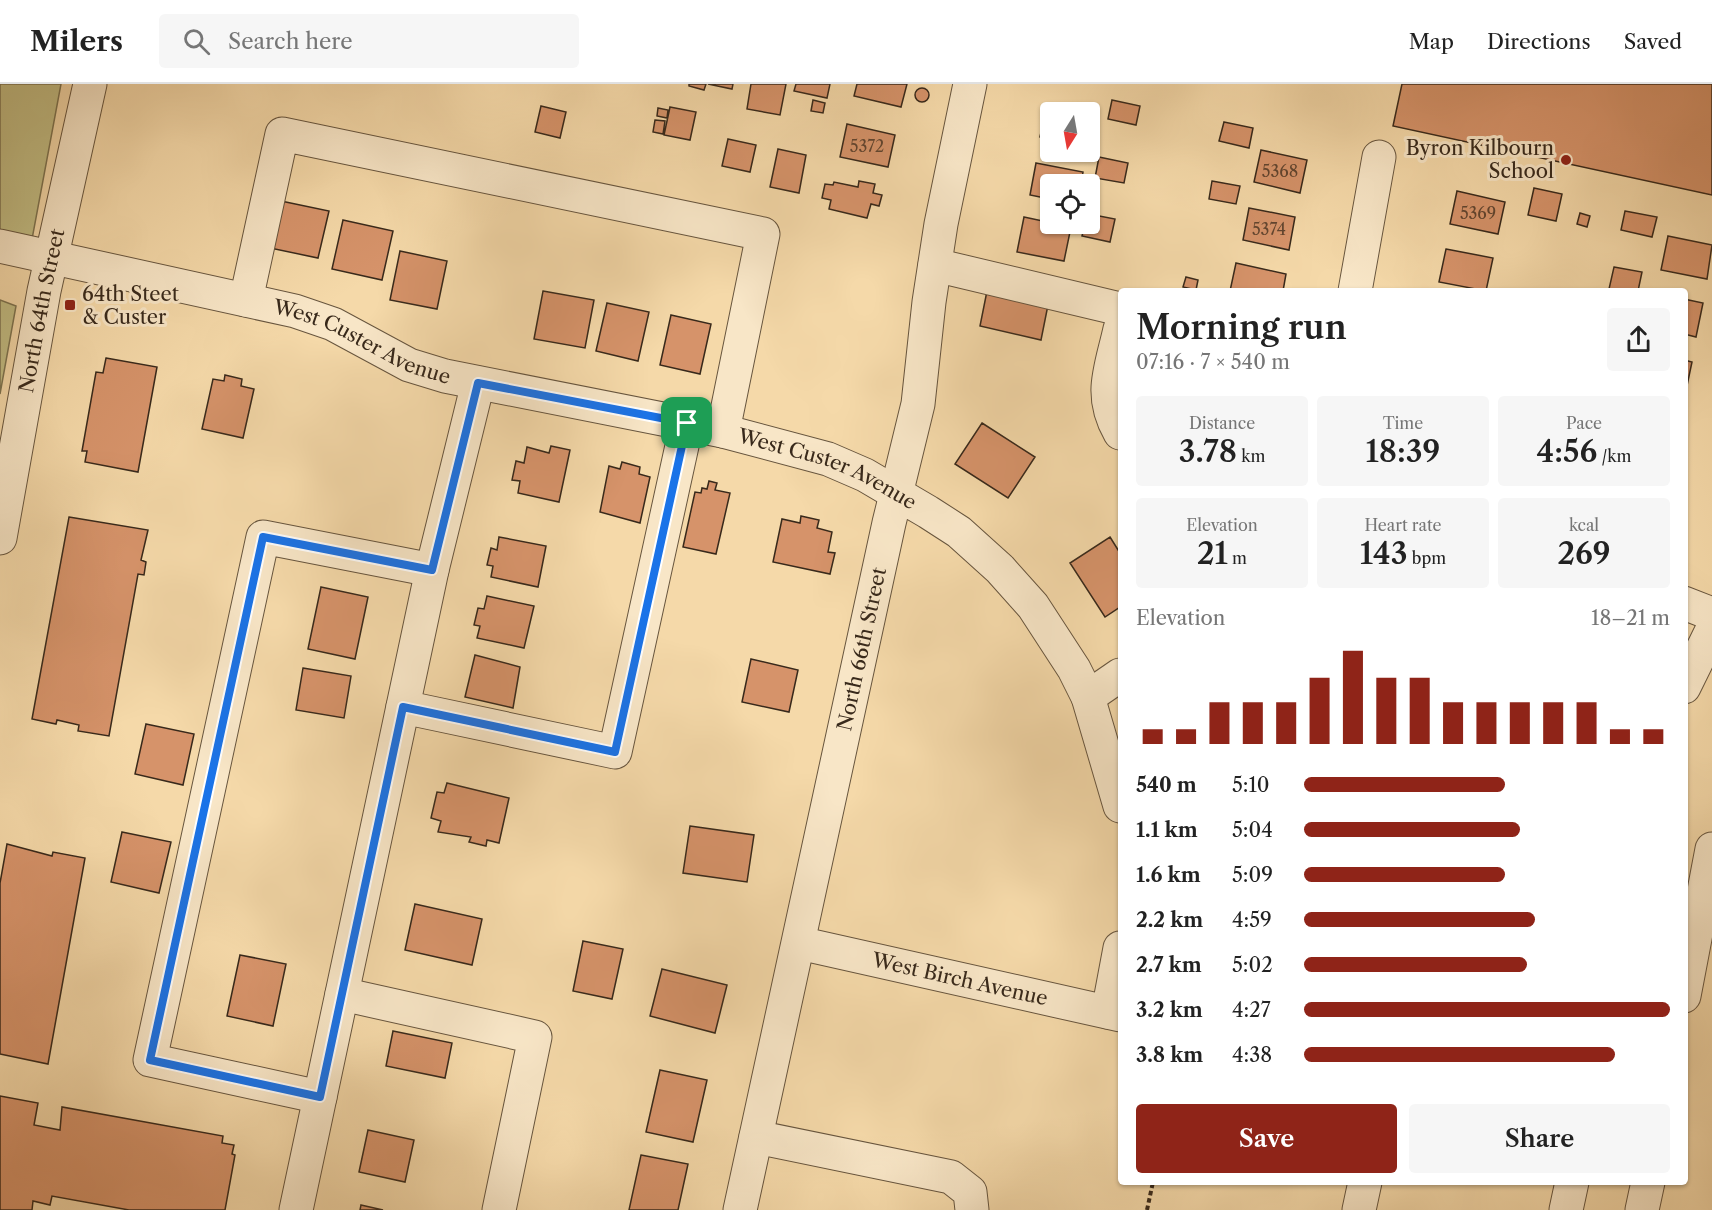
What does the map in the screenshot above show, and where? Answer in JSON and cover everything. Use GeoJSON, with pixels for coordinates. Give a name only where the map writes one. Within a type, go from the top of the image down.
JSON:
{"type":"FeatureCollection","features":[{"type":"Feature","properties":{"kind":"street","name":"North 64th Street"},"geometry":{"type":"LineString","coordinates":[[0,538],[52,258],[90,84]]}},
{"type":"Feature","properties":{"kind":"street","name":"North 66th Street"},"geometry":{"type":"LineString","coordinates":[[740,1210],[918,404],[935,265],[970,84]]}},
{"type":"Feature","properties":{"kind":"street"},"geometry":{"type":"LineString","coordinates":[[246,300],[282,134],[763,234],[723,431]]}},
{"type":"Feature","properties":{"kind":"street"},"geometry":{"type":"LineString","coordinates":[[1355,288],[1379,157]]}},
{"type":"Feature","properties":{"kind":"street","name":"West Custer Avenue"},"geometry":{"type":"LineString","coordinates":[[0,246],[295,311],[333,324],[409,365],[478,383],[723,431],[828,459],[865,475],[959,532],[1000,569],[1033,606],[1074,669],[1088,696],[1118,799]]}},
{"type":"Feature","properties":{"kind":"street"},"geometry":{"type":"LineString","coordinates":[[935,265],[1118,309]]}},
{"type":"Feature","properties":{"kind":"street"},"geometry":{"type":"LineString","coordinates":[[1118,338],[1106,393],[1111,416],[1118,429]]}},
{"type":"Feature","properties":{"kind":"street"},"geometry":{"type":"LineString","coordinates":[[296,1210],[432,570],[478,383]]}},
{"type":"Feature","properties":{"kind":"street"},"geometry":{"type":"LineString","coordinates":[[403,707],[615,752],[687,423]]}},
{"type":"Feature","properties":{"kind":"street"},"geometry":{"type":"LineString","coordinates":[[320,1097],[150,1060],[152,1048],[263,537],[432,570]]}},
{"type":"Feature","properties":{"kind":"street"},"geometry":{"type":"LineString","coordinates":[[1688,605],[1712,614]]}},
{"type":"Feature","properties":{"kind":"street"},"geometry":{"type":"LineString","coordinates":[[1688,679],[1712,630]]}},
{"type":"Feature","properties":{"kind":"street"},"geometry":{"type":"LineString","coordinates":[[1088,696],[1118,676]]}},
{"type":"Feature","properties":{"kind":"street"},"geometry":{"type":"LineString","coordinates":[[1688,975],[1712,849]]}},
{"type":"Feature","properties":{"kind":"street","name":"West Birch Avenue"},"geometry":{"type":"LineString","coordinates":[[799,943],[1114,1013]]}},
{"type":"Feature","properties":{"kind":"street"},"geometry":{"type":"LineString","coordinates":[[1114,1013],[1118,970]]}},
{"type":"Feature","properties":{"kind":"street"},"geometry":{"type":"LineString","coordinates":[[342,994],[535,1037],[499,1210]]}},
{"type":"Feature","properties":{"kind":"street"},"geometry":{"type":"LineString","coordinates":[[756,1137],[951,1177],[970,1192],[972,1210]]}},
{"type":"Feature","properties":{"kind":"street"},"geometry":{"type":"LineString","coordinates":[[1359,1210],[1364,1185]]}},
{"type":"Feature","properties":{"kind":"street"},"geometry":{"type":"LineString","coordinates":[[1566,1210],[1571,1185]]}},
{"type":"Feature","properties":{"kind":"street"},"geometry":{"type":"LineString","coordinates":[[1642,1210],[1647,1185]]}},
{"type":"Feature","properties":{"kind":"path"},"geometry":{"type":"LineString","coordinates":[[1147,1210],[1152,1185]]}},
{"type":"Feature","properties":{"kind":"shaded area"},"geometry":{"type":"Polygon","coordinates":[[[0,84],[61,84],[27,266],[0,259],[0,84]]]}},
{"type":"Feature","properties":{"kind":"shaded area"},"geometry":{"type":"Polygon","coordinates":[[[0,300],[16,306],[0,394],[0,300]]]}},
{"type":"Feature","properties":{"kind":"building"},"geometry":{"type":"Polygon","coordinates":[[[689,84],[706,84],[704,90],[689,86],[689,84]]]}},
{"type":"Feature","properties":{"kind":"building"},"geometry":{"type":"Polygon","coordinates":[[[708,84],[733,84],[732,89],[708,84]]]}},
{"type":"Feature","properties":{"kind":"building"},"geometry":{"type":"Polygon","coordinates":[[[751,84],[786,84],[780,115],[747,109],[751,84]]]}},
{"type":"Feature","properties":{"kind":"building"},"geometry":{"type":"Polygon","coordinates":[[[796,84],[830,84],[827,98],[794,91],[796,84]]]}},
{"type":"Feature","properties":{"kind":"building"},"geometry":{"type":"Polygon","coordinates":[[[857,84],[907,84],[901,107],[854,96],[857,84]]]}},
{"type":"Feature","properties":{"kind":"building"},"geometry":{"type":"Polygon","coordinates":[[[1402,84],[1712,84],[1712,195],[1393,126],[1402,84]]]}},
{"type":"Feature","properties":{"kind":"building"},"geometry":{"type":"Polygon","coordinates":[[[919,88],[925,88],[929,95],[925,102],[919,102],[915,98],[915,92],[919,88]]]}},
{"type":"Feature","properties":{"kind":"building"},"geometry":{"type":"Polygon","coordinates":[[[813,100],[825,103],[823,113],[811,111],[813,100]]]}},
{"type":"Feature","properties":{"kind":"building"},"geometry":{"type":"Polygon","coordinates":[[[1112,100],[1140,106],[1136,125],[1108,119],[1112,100]]]}},
{"type":"Feature","properties":{"kind":"building"},"geometry":{"type":"Polygon","coordinates":[[[541,106],[566,112],[560,138],[535,132],[541,106]]]}},
{"type":"Feature","properties":{"kind":"building"},"geometry":{"type":"Polygon","coordinates":[[[670,107],[696,112],[690,140],[664,135],[670,107]]]}},
{"type":"Feature","properties":{"kind":"building"},"geometry":{"type":"Polygon","coordinates":[[[658,108],[668,110],[667,118],[657,116],[658,108]]]}},
{"type":"Feature","properties":{"kind":"building"},"geometry":{"type":"Polygon","coordinates":[[[655,120],[665,121],[663,134],[653,132],[655,120]]]}},
{"type":"Feature","properties":{"kind":"building"},"geometry":{"type":"Polygon","coordinates":[[[1224,122],[1253,128],[1249,148],[1219,141],[1224,122]]]}},
{"type":"Feature","properties":{"kind":"building"},"geometry":{"type":"Polygon","coordinates":[[[847,124],[895,135],[888,167],[840,157],[847,124]]]}},
{"type":"Feature","properties":{"kind":"building"},"geometry":{"type":"Polygon","coordinates":[[[728,139],[756,145],[750,172],[722,166],[728,139]]]}},
{"type":"Feature","properties":{"kind":"building"},"geometry":{"type":"Polygon","coordinates":[[[778,149],[806,155],[799,193],[770,187],[778,149]]]}},
{"type":"Feature","properties":{"kind":"building"},"geometry":{"type":"Polygon","coordinates":[[[1261,150],[1307,160],[1300,193],[1254,182],[1261,150]]]}},
{"type":"Feature","properties":{"kind":"building"},"geometry":{"type":"Polygon","coordinates":[[[1100,157],[1128,163],[1124,183],[1100,179],[1100,174],[1096,174],[1100,157]]]}},
{"type":"Feature","properties":{"kind":"building"},"geometry":{"type":"Polygon","coordinates":[[[1036,163],[1083,172],[1083,174],[1040,174],[1040,197],[1030,195],[1036,163]]]}},
{"type":"Feature","properties":{"kind":"building"},"geometry":{"type":"Polygon","coordinates":[[[859,181],[875,184],[873,193],[882,195],[879,206],[871,204],[867,218],[829,209],[831,200],[822,198],[825,184],[833,185],[834,182],[858,187],[859,181]]]}},
{"type":"Feature","properties":{"kind":"building"},"geometry":{"type":"Polygon","coordinates":[[[1212,181],[1240,186],[1236,204],[1209,199],[1212,181]]]}},
{"type":"Feature","properties":{"kind":"building"},"geometry":{"type":"Polygon","coordinates":[[[1534,188],[1562,194],[1556,221],[1528,215],[1534,188]]]}},
{"type":"Feature","properties":{"kind":"building"},"geometry":{"type":"Polygon","coordinates":[[[1457,191],[1505,202],[1498,234],[1450,224],[1457,191]]]}},
{"type":"Feature","properties":{"kind":"building"},"geometry":{"type":"Polygon","coordinates":[[[281,201],[329,211],[318,258],[270,248],[281,201]]]}},
{"type":"Feature","properties":{"kind":"building"},"geometry":{"type":"Polygon","coordinates":[[[1249,208],[1295,217],[1289,250],[1243,240],[1249,208]]]}},
{"type":"Feature","properties":{"kind":"building"},"geometry":{"type":"Polygon","coordinates":[[[1625,211],[1657,217],[1652,237],[1621,230],[1625,211]]]}},
{"type":"Feature","properties":{"kind":"building"},"geometry":{"type":"Polygon","coordinates":[[[1580,213],[1590,216],[1587,227],[1577,224],[1580,213]]]}},
{"type":"Feature","properties":{"kind":"building"},"geometry":{"type":"Polygon","coordinates":[[[1100,216],[1115,219],[1110,242],[1082,236],[1082,234],[1100,234],[1100,216]]]}},
{"type":"Feature","properties":{"kind":"building"},"geometry":{"type":"Polygon","coordinates":[[[1024,217],[1040,220],[1040,234],[1070,234],[1064,261],[1017,252],[1024,217]]]}},
{"type":"Feature","properties":{"kind":"building"},"geometry":{"type":"Polygon","coordinates":[[[343,220],[393,231],[382,280],[332,269],[343,220]]]}},
{"type":"Feature","properties":{"kind":"building"},"geometry":{"type":"Polygon","coordinates":[[[1668,236],[1712,245],[1707,279],[1661,270],[1668,236]]]}},
{"type":"Feature","properties":{"kind":"building"},"geometry":{"type":"Polygon","coordinates":[[[1446,249],[1493,258],[1487,288],[1470,288],[1439,282],[1446,249]]]}},
{"type":"Feature","properties":{"kind":"building"},"geometry":{"type":"Polygon","coordinates":[[[400,251],[447,261],[437,309],[390,300],[400,251]]]}},
{"type":"Feature","properties":{"kind":"building"},"geometry":{"type":"Polygon","coordinates":[[[1236,263],[1286,274],[1284,288],[1231,288],[1236,263]]]}},
{"type":"Feature","properties":{"kind":"building"},"geometry":{"type":"Polygon","coordinates":[[[1614,267],[1642,272],[1639,288],[1609,288],[1614,267]]]}},
{"type":"Feature","properties":{"kind":"building"},"geometry":{"type":"Polygon","coordinates":[[[1186,277],[1198,280],[1196,288],[1183,287],[1186,277]]]}},
{"type":"Feature","properties":{"kind":"building"},"geometry":{"type":"Polygon","coordinates":[[[543,291],[594,300],[585,348],[534,339],[543,291]]]}},
{"type":"Feature","properties":{"kind":"building"},"geometry":{"type":"Polygon","coordinates":[[[987,291],[1048,305],[1041,340],[980,326],[987,291]]]}},
{"type":"Feature","properties":{"kind":"building"},"geometry":{"type":"Polygon","coordinates":[[[1688,300],[1703,303],[1696,337],[1688,335],[1688,300]]]}},
{"type":"Feature","properties":{"kind":"building"},"geometry":{"type":"Polygon","coordinates":[[[607,303],[649,312],[638,361],[596,351],[607,303]]]}},
{"type":"Feature","properties":{"kind":"building"},"geometry":{"type":"Polygon","coordinates":[[[671,315],[711,324],[700,374],[660,365],[671,315]]]}},
{"type":"Feature","properties":{"kind":"building"},"geometry":{"type":"Polygon","coordinates":[[[106,358],[157,367],[138,472],[85,462],[87,451],[82,451],[96,372],[103,373],[106,358]]]}},
{"type":"Feature","properties":{"kind":"building"},"geometry":{"type":"Polygon","coordinates":[[[1688,361],[1692,362],[1688,381],[1688,361]]]}},
{"type":"Feature","properties":{"kind":"building"},"geometry":{"type":"Polygon","coordinates":[[[225,375],[242,379],[241,386],[254,389],[243,438],[202,429],[213,379],[224,381],[225,375]]]}},
{"type":"Feature","properties":{"kind":"building"},"geometry":{"type":"Polygon","coordinates":[[[982,423],[1035,457],[1008,498],[955,464],[982,423]]]}},
{"type":"Feature","properties":{"kind":"building"},"geometry":{"type":"Polygon","coordinates":[[[551,446],[570,450],[559,502],[518,493],[520,481],[512,480],[516,461],[524,463],[527,447],[549,453],[551,446]]]}},
{"type":"Feature","properties":{"kind":"building"},"geometry":{"type":"Polygon","coordinates":[[[622,462],[640,467],[639,474],[650,477],[640,523],[600,512],[609,466],[620,469],[622,462]]]}},
{"type":"Feature","properties":{"kind":"building"},"geometry":{"type":"Polygon","coordinates":[[[709,481],[717,483],[715,490],[730,493],[716,554],[683,547],[695,492],[701,493],[702,488],[707,489],[709,481]]]}},
{"type":"Feature","properties":{"kind":"building"},"geometry":{"type":"Polygon","coordinates":[[[801,516],[819,520],[817,528],[832,532],[828,552],[835,553],[830,574],[773,562],[782,519],[800,523],[801,516]]]}},
{"type":"Feature","properties":{"kind":"building"},"geometry":{"type":"Polygon","coordinates":[[[69,517],[148,530],[141,560],[146,562],[144,575],[138,574],[109,736],[78,731],[79,725],[57,720],[56,724],[32,719],[69,517]]]}},
{"type":"Feature","properties":{"kind":"building"},"geometry":{"type":"Polygon","coordinates":[[[499,537],[546,546],[538,587],[491,577],[493,566],[487,565],[491,548],[497,550],[499,537]]]}},
{"type":"Feature","properties":{"kind":"building"},"geometry":{"type":"Polygon","coordinates":[[[1110,537],[1118,550],[1118,608],[1105,617],[1070,563],[1110,537]]]}},
{"type":"Feature","properties":{"kind":"building"},"geometry":{"type":"Polygon","coordinates":[[[321,587],[368,597],[355,659],[308,649],[321,587]]]}},
{"type":"Feature","properties":{"kind":"building"},"geometry":{"type":"Polygon","coordinates":[[[487,596],[534,606],[524,648],[477,638],[480,626],[474,625],[478,608],[484,609],[487,596]]]}},
{"type":"Feature","properties":{"kind":"building"},"geometry":{"type":"Polygon","coordinates":[[[475,655],[520,667],[513,708],[465,697],[475,655]]]}},
{"type":"Feature","properties":{"kind":"building"},"geometry":{"type":"Polygon","coordinates":[[[751,659],[798,670],[789,712],[742,702],[751,659]]]}},
{"type":"Feature","properties":{"kind":"building"},"geometry":{"type":"Polygon","coordinates":[[[303,668],[351,676],[344,718],[296,710],[303,668]]]}},
{"type":"Feature","properties":{"kind":"building"},"geometry":{"type":"Polygon","coordinates":[[[146,724],[194,734],[183,785],[135,774],[146,724]]]}},
{"type":"Feature","properties":{"kind":"building"},"geometry":{"type":"Polygon","coordinates":[[[447,783],[509,798],[499,843],[487,840],[486,846],[469,842],[471,837],[438,832],[441,821],[431,818],[437,792],[444,793],[447,783]]]}},
{"type":"Feature","properties":{"kind":"building"},"geometry":{"type":"Polygon","coordinates":[[[690,826],[754,835],[747,882],[683,873],[690,826]]]}},
{"type":"Feature","properties":{"kind":"building"},"geometry":{"type":"Polygon","coordinates":[[[122,832],[171,842],[159,893],[111,882],[122,832]]]}},
{"type":"Feature","properties":{"kind":"building"},"geometry":{"type":"Polygon","coordinates":[[[7,844],[52,856],[53,852],[85,858],[48,1064],[0,1054],[0,883],[7,844]]]}},
{"type":"Feature","properties":{"kind":"building"},"geometry":{"type":"Polygon","coordinates":[[[415,904],[482,919],[472,965],[405,950],[415,904]]]}},
{"type":"Feature","properties":{"kind":"building"},"geometry":{"type":"Polygon","coordinates":[[[583,941],[623,949],[612,999],[573,991],[583,941]]]}},
{"type":"Feature","properties":{"kind":"building"},"geometry":{"type":"Polygon","coordinates":[[[240,955],[286,964],[273,1026],[227,1016],[240,955]]]}},
{"type":"Feature","properties":{"kind":"building"},"geometry":{"type":"Polygon","coordinates":[[[662,969],[727,985],[715,1033],[650,1016],[662,969]]]}},
{"type":"Feature","properties":{"kind":"building"},"geometry":{"type":"Polygon","coordinates":[[[393,1031],[452,1043],[445,1078],[386,1066],[393,1031]]]}},
{"type":"Feature","properties":{"kind":"building"},"geometry":{"type":"Polygon","coordinates":[[[660,1070],[707,1080],[693,1142],[646,1132],[660,1070]]]}},
{"type":"Feature","properties":{"kind":"building"},"geometry":{"type":"Polygon","coordinates":[[[0,1096],[38,1103],[34,1125],[60,1130],[62,1107],[223,1136],[222,1143],[234,1145],[232,1154],[235,1155],[225,1210],[129,1210],[52,1196],[50,1205],[33,1201],[32,1210],[0,1210],[0,1096]]]}},
{"type":"Feature","properties":{"kind":"building"},"geometry":{"type":"Polygon","coordinates":[[[368,1130],[414,1140],[405,1182],[359,1172],[368,1130]]]}},
{"type":"Feature","properties":{"kind":"building"},"geometry":{"type":"Polygon","coordinates":[[[641,1155],[688,1164],[678,1210],[629,1210],[641,1155]]]}},
{"type":"Feature","properties":{"kind":"building"},"geometry":{"type":"Polygon","coordinates":[[[361,1205],[383,1210],[360,1210],[361,1205]]]}},
{"type":"Feature","properties":{"kind":"place","name":"Byron Kilbourn School"},"geometry":{"type":"Point","coordinates":[1566,160]}},
{"type":"Feature","properties":{"kind":"place","name":"64th Steet & Custer"},"geometry":{"type":"Point","coordinates":[70,305]}},
{"type":"Feature","properties":{"kind":"route"},"geometry":{"type":"LineString","coordinates":[[478,383],[687,423],[615,752],[403,707],[320,1097],[150,1060],[263,537],[432,570],[478,383]]}}]}
